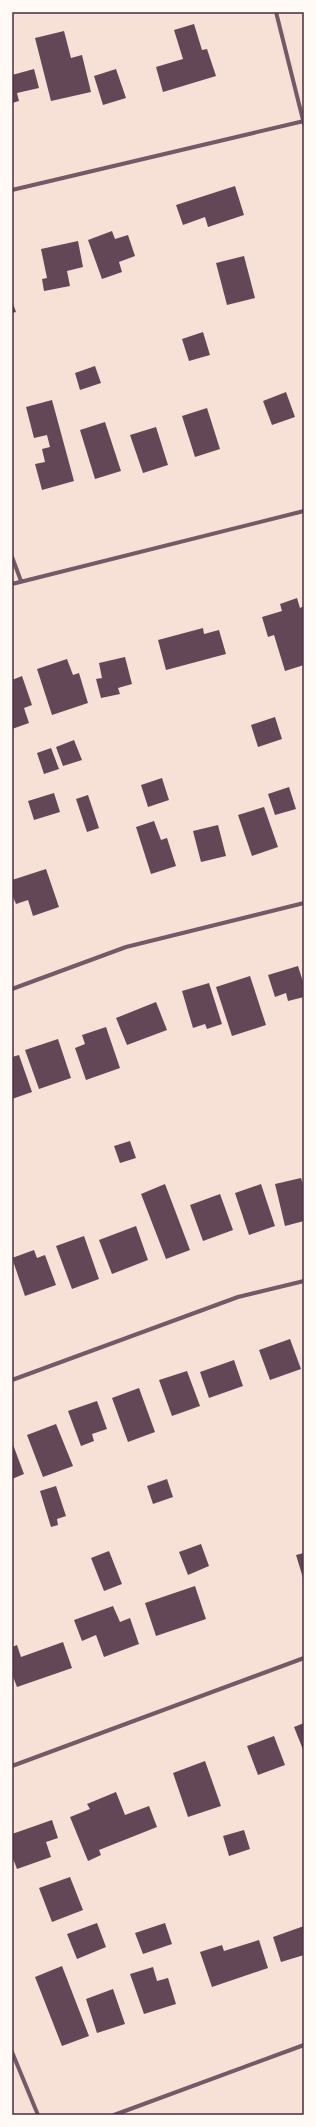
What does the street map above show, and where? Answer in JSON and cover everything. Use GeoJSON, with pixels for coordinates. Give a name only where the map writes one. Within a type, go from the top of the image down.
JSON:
{"type":"FeatureCollection","features":[{"type":"Feature","properties":{"kind":"street"},"geometry":{"type":"LineString","coordinates":[[12,190],[304,122],[276,12]]}},
{"type":"Feature","properties":{"kind":"street"},"geometry":{"type":"LineString","coordinates":[[12,584],[21,580],[304,511]]}},
{"type":"Feature","properties":{"kind":"street"},"geometry":{"type":"LineString","coordinates":[[12,557],[21,580]]}},
{"type":"Feature","properties":{"kind":"street"},"geometry":{"type":"LineString","coordinates":[[12,989],[126,947],[304,903]]}},
{"type":"Feature","properties":{"kind":"street"},"geometry":{"type":"LineString","coordinates":[[12,1380],[238,1297],[304,1281]]}},
{"type":"Feature","properties":{"kind":"street"},"geometry":{"type":"LineString","coordinates":[[12,1766],[304,1658]]}},
{"type":"Feature","properties":{"kind":"street"},"geometry":{"type":"LineString","coordinates":[[114,2115],[304,2046]]}},
{"type":"Feature","properties":{"kind":"street"},"geometry":{"type":"LineString","coordinates":[[12,2052],[38,2115]]}},
{"type":"Feature","properties":{"kind":"building"},"geometry":{"type":"Polygon","coordinates":[[[194,24],[202,50],[207,49],[216,76],[163,92],[156,67],[183,59],[174,30],[194,24]]]}},
{"type":"Feature","properties":{"kind":"building"},"geometry":{"type":"Polygon","coordinates":[[[64,31],[71,58],[82,55],[91,92],[51,101],[35,38],[64,31]]]}},
{"type":"Feature","properties":{"kind":"building"},"geometry":{"type":"Polygon","coordinates":[[[34,69],[39,88],[17,93],[19,101],[12,103],[12,75],[34,69]]]}},
{"type":"Feature","properties":{"kind":"building"},"geometry":{"type":"Polygon","coordinates":[[[116,69],[126,98],[103,105],[94,76],[116,69]]]}},
{"type":"Feature","properties":{"kind":"building"},"geometry":{"type":"Polygon","coordinates":[[[235,186],[244,215],[208,227],[205,217],[183,225],[176,205],[235,186]]]}},
{"type":"Feature","properties":{"kind":"building"},"geometry":{"type":"Polygon","coordinates":[[[112,231],[115,239],[128,235],[135,256],[119,262],[122,272],[102,279],[88,240],[112,231]]]}},
{"type":"Feature","properties":{"kind":"building"},"geometry":{"type":"Polygon","coordinates":[[[78,241],[83,267],[67,271],[70,286],[44,291],[42,279],[47,278],[41,249],[78,241]]]}},
{"type":"Feature","properties":{"kind":"building"},"geometry":{"type":"Polygon","coordinates":[[[244,256],[255,298],[227,305],[216,263],[244,256]]]}},
{"type":"Feature","properties":{"kind":"building"},"geometry":{"type":"Polygon","coordinates":[[[12,301],[16,312],[12,313],[12,301]]]}},
{"type":"Feature","properties":{"kind":"building"},"geometry":{"type":"Polygon","coordinates":[[[203,332],[210,355],[189,361],[182,339],[203,332]]]}},
{"type":"Feature","properties":{"kind":"building"},"geometry":{"type":"Polygon","coordinates":[[[95,366],[101,383],[80,390],[75,373],[95,366]]]}},
{"type":"Feature","properties":{"kind":"building"},"geometry":{"type":"Polygon","coordinates":[[[286,392],[295,417],[272,425],[263,401],[286,392]]]}},
{"type":"Feature","properties":{"kind":"building"},"geometry":{"type":"Polygon","coordinates":[[[52,400],[74,481],[42,490],[35,464],[45,462],[42,449],[50,447],[47,435],[34,438],[26,407],[52,400]]]}},
{"type":"Feature","properties":{"kind":"building"},"geometry":{"type":"Polygon","coordinates":[[[207,408],[220,449],[195,457],[182,416],[207,408]]]}},
{"type":"Feature","properties":{"kind":"building"},"geometry":{"type":"Polygon","coordinates":[[[105,422],[121,471],[95,479],[80,430],[105,422]]]}},
{"type":"Feature","properties":{"kind":"building"},"geometry":{"type":"Polygon","coordinates":[[[156,427],[168,465],[143,473],[130,435],[156,427]]]}},
{"type":"Feature","properties":{"kind":"building"},"geometry":{"type":"Polygon","coordinates":[[[297,598],[300,608],[304,606],[304,665],[285,671],[274,635],[268,637],[262,617],[282,611],[280,604],[297,598]]]}},
{"type":"Feature","properties":{"kind":"building"},"geometry":{"type":"Polygon","coordinates":[[[203,628],[204,634],[219,630],[226,654],[166,670],[158,640],[203,628]]]}},
{"type":"Feature","properties":{"kind":"building"},"geometry":{"type":"Polygon","coordinates":[[[125,657],[132,684],[118,688],[120,694],[101,698],[96,679],[102,678],[99,663],[125,657]]]}},
{"type":"Feature","properties":{"kind":"building"},"geometry":{"type":"Polygon","coordinates":[[[67,659],[73,675],[79,673],[88,703],[52,715],[37,669],[67,659]]]}},
{"type":"Feature","properties":{"kind":"building"},"geometry":{"type":"Polygon","coordinates":[[[22,676],[32,705],[24,708],[29,723],[12,729],[12,680],[22,676]]]}},
{"type":"Feature","properties":{"kind":"building"},"geometry":{"type":"Polygon","coordinates":[[[275,717],[282,739],[258,747],[251,725],[275,717]]]}},
{"type":"Feature","properties":{"kind":"building"},"geometry":{"type":"Polygon","coordinates":[[[74,740],[82,760],[63,766],[56,747],[74,740]]]}},
{"type":"Feature","properties":{"kind":"building"},"geometry":{"type":"Polygon","coordinates":[[[51,748],[59,769],[44,774],[37,753],[51,748]]]}},
{"type":"Feature","properties":{"kind":"building"},"geometry":{"type":"Polygon","coordinates":[[[162,778],[169,800],[148,807],[141,785],[162,778]]]}},
{"type":"Feature","properties":{"kind":"building"},"geometry":{"type":"Polygon","coordinates":[[[289,787],[296,809],[275,815],[268,794],[289,787]]]}},
{"type":"Feature","properties":{"kind":"building"},"geometry":{"type":"Polygon","coordinates":[[[54,793],[60,812],[34,820],[28,801],[54,793]]]}},
{"type":"Feature","properties":{"kind":"building"},"geometry":{"type":"Polygon","coordinates":[[[88,795],[99,828],[87,832],[76,799],[88,795]]]}},
{"type":"Feature","properties":{"kind":"building"},"geometry":{"type":"Polygon","coordinates":[[[264,807],[278,847],[252,856],[238,815],[264,807]]]}},
{"type":"Feature","properties":{"kind":"building"},"geometry":{"type":"Polygon","coordinates":[[[154,821],[161,840],[167,838],[176,866],[151,874],[136,827],[154,821]]]}},
{"type":"Feature","properties":{"kind":"building"},"geometry":{"type":"Polygon","coordinates":[[[218,825],[226,856],[201,862],[193,831],[218,825]]]}},
{"type":"Feature","properties":{"kind":"building"},"geometry":{"type":"Polygon","coordinates":[[[46,869],[59,907],[33,916],[28,900],[16,904],[12,894],[12,880],[46,869]]]}},
{"type":"Feature","properties":{"kind":"building"},"geometry":{"type":"Polygon","coordinates":[[[298,966],[304,985],[304,997],[288,1001],[286,993],[275,997],[268,975],[298,966]]]}},
{"type":"Feature","properties":{"kind":"building"},"geometry":{"type":"Polygon","coordinates":[[[250,976],[266,1025],[232,1036],[216,987],[250,976]]]}},
{"type":"Feature","properties":{"kind":"building"},"geometry":{"type":"Polygon","coordinates":[[[209,983],[222,1024],[207,1029],[205,1024],[193,1028],[182,991],[209,983]]]}},
{"type":"Feature","properties":{"kind":"building"},"geometry":{"type":"Polygon","coordinates":[[[156,1002],[167,1030],[127,1045],[116,1018],[156,1002]]]}},
{"type":"Feature","properties":{"kind":"building"},"geometry":{"type":"Polygon","coordinates":[[[106,1027],[120,1068],[86,1080],[75,1048],[85,1044],[82,1035],[106,1027]]]}},
{"type":"Feature","properties":{"kind":"building"},"geometry":{"type":"Polygon","coordinates":[[[58,1039],[71,1078],[39,1089],[25,1050],[58,1039]]]}},
{"type":"Feature","properties":{"kind":"building"},"geometry":{"type":"Polygon","coordinates":[[[19,1055],[32,1092],[12,1099],[12,1057],[19,1055]]]}},
{"type":"Feature","properties":{"kind":"building"},"geometry":{"type":"Polygon","coordinates":[[[130,1141],[136,1158],[120,1163],[114,1146],[130,1141]]]}},
{"type":"Feature","properties":{"kind":"building"},"geometry":{"type":"Polygon","coordinates":[[[301,1178],[304,1188],[304,1221],[285,1226],[275,1184],[301,1178]]]}},
{"type":"Feature","properties":{"kind":"building"},"geometry":{"type":"Polygon","coordinates":[[[165,1184],[190,1250],[166,1259],[141,1194],[165,1184]]]}},
{"type":"Feature","properties":{"kind":"building"},"geometry":{"type":"Polygon","coordinates":[[[261,1184],[275,1226],[249,1235],[235,1193],[261,1184]]]}},
{"type":"Feature","properties":{"kind":"building"},"geometry":{"type":"Polygon","coordinates":[[[220,1194],[233,1230],[203,1241],[190,1205],[220,1194]]]}},
{"type":"Feature","properties":{"kind":"building"},"geometry":{"type":"Polygon","coordinates":[[[136,1226],[148,1260],[112,1274],[99,1240],[136,1226]]]}},
{"type":"Feature","properties":{"kind":"building"},"geometry":{"type":"Polygon","coordinates":[[[84,1236],[99,1279],[72,1289],[56,1246],[84,1236]]]}},
{"type":"Feature","properties":{"kind":"building"},"geometry":{"type":"Polygon","coordinates":[[[34,1250],[37,1258],[45,1255],[56,1285],[25,1296],[12,1258],[34,1250]]]}},
{"type":"Feature","properties":{"kind":"building"},"geometry":{"type":"Polygon","coordinates":[[[290,1339],[301,1369],[270,1380],[259,1350],[290,1339]]]}},
{"type":"Feature","properties":{"kind":"building"},"geometry":{"type":"Polygon","coordinates":[[[234,1360],[243,1386],[209,1398],[200,1372],[234,1360]]]}},
{"type":"Feature","properties":{"kind":"building"},"geometry":{"type":"Polygon","coordinates":[[[187,1371],[200,1406],[172,1416],[159,1380],[187,1371]]]}},
{"type":"Feature","properties":{"kind":"building"},"geometry":{"type":"Polygon","coordinates":[[[139,1388],[155,1432],[128,1442],[112,1398],[139,1388]]]}},
{"type":"Feature","properties":{"kind":"building"},"geometry":{"type":"Polygon","coordinates":[[[97,1401],[107,1429],[92,1434],[94,1441],[81,1446],[68,1411],[97,1401]]]}},
{"type":"Feature","properties":{"kind":"building"},"geometry":{"type":"Polygon","coordinates":[[[56,1424],[73,1466],[43,1477],[27,1435],[56,1424]]]}},
{"type":"Feature","properties":{"kind":"building"},"geometry":{"type":"Polygon","coordinates":[[[12,1442],[24,1474],[12,1479],[12,1442]]]}},
{"type":"Feature","properties":{"kind":"building"},"geometry":{"type":"Polygon","coordinates":[[[167,1479],[173,1497],[153,1504],[147,1486],[167,1479]]]}},
{"type":"Feature","properties":{"kind":"building"},"geometry":{"type":"Polygon","coordinates":[[[56,1486],[66,1516],[57,1519],[58,1525],[51,1527],[40,1491],[56,1486]]]}},
{"type":"Feature","properties":{"kind":"building"},"geometry":{"type":"Polygon","coordinates":[[[201,1544],[209,1566],[188,1575],[179,1552],[201,1544]]]}},
{"type":"Feature","properties":{"kind":"building"},"geometry":{"type":"Polygon","coordinates":[[[109,1551],[122,1584],[104,1591],[91,1558],[109,1551]]]}},
{"type":"Feature","properties":{"kind":"building"},"geometry":{"type":"Polygon","coordinates":[[[304,1553],[304,1581],[296,1555],[304,1553]]]}},
{"type":"Feature","properties":{"kind":"building"},"geometry":{"type":"Polygon","coordinates":[[[195,1586],[206,1619],[156,1636],[145,1603],[195,1586]]]}},
{"type":"Feature","properties":{"kind":"building"},"geometry":{"type":"Polygon","coordinates":[[[113,1606],[120,1622],[130,1618],[139,1644],[104,1657],[96,1635],[82,1641],[74,1620],[113,1606]]]}},
{"type":"Feature","properties":{"kind":"building"},"geometry":{"type":"Polygon","coordinates":[[[63,1642],[72,1668],[17,1687],[12,1674],[12,1647],[17,1645],[21,1657],[63,1642]]]}},
{"type":"Feature","properties":{"kind":"building"},"geometry":{"type":"Polygon","coordinates":[[[304,1723],[304,1752],[294,1727],[304,1723]]]}},
{"type":"Feature","properties":{"kind":"building"},"geometry":{"type":"Polygon","coordinates":[[[274,1736],[285,1765],[258,1775],[247,1746],[274,1736]]]}},
{"type":"Feature","properties":{"kind":"building"},"geometry":{"type":"Polygon","coordinates":[[[205,1761],[221,1806],[188,1817],[173,1773],[205,1761]]]}},
{"type":"Feature","properties":{"kind":"building"},"geometry":{"type":"Polygon","coordinates":[[[116,1792],[125,1815],[149,1806],[157,1827],[99,1850],[101,1855],[88,1861],[70,1817],[90,1809],[87,1804],[116,1792]]]}},
{"type":"Feature","properties":{"kind":"building"},"geometry":{"type":"Polygon","coordinates":[[[52,1820],[58,1838],[46,1842],[51,1857],[17,1869],[12,1856],[12,1834],[52,1820]]]}},
{"type":"Feature","properties":{"kind":"building"},"geometry":{"type":"Polygon","coordinates":[[[244,1830],[250,1849],[229,1856],[223,1836],[244,1830]]]}},
{"type":"Feature","properties":{"kind":"building"},"geometry":{"type":"Polygon","coordinates":[[[70,1877],[83,1910],[52,1922],[39,1888],[70,1877]]]}},
{"type":"Feature","properties":{"kind":"building"},"geometry":{"type":"Polygon","coordinates":[[[97,1923],[106,1947],[77,1959],[67,1934],[97,1923]]]}},
{"type":"Feature","properties":{"kind":"building"},"geometry":{"type":"Polygon","coordinates":[[[165,1923],[172,1944],[143,1954],[135,1933],[165,1923]]]}},
{"type":"Feature","properties":{"kind":"building"},"geometry":{"type":"Polygon","coordinates":[[[304,1926],[304,1955],[281,1962],[273,1937],[304,1926]]]}},
{"type":"Feature","properties":{"kind":"building"},"geometry":{"type":"Polygon","coordinates":[[[259,1940],[268,1968],[212,1987],[200,1952],[222,1945],[224,1951],[259,1940]]]}},
{"type":"Feature","properties":{"kind":"building"},"geometry":{"type":"Polygon","coordinates":[[[62,1966],[89,2036],[62,2046],[35,1977],[62,1966]]]}},
{"type":"Feature","properties":{"kind":"building"},"geometry":{"type":"Polygon","coordinates":[[[153,1967],[157,1981],[168,1978],[176,2004],[144,2014],[130,1974],[153,1967]]]}},
{"type":"Feature","properties":{"kind":"building"},"geometry":{"type":"Polygon","coordinates":[[[113,1989],[125,2024],[97,2033],[86,1999],[113,1989]]]}}]}
